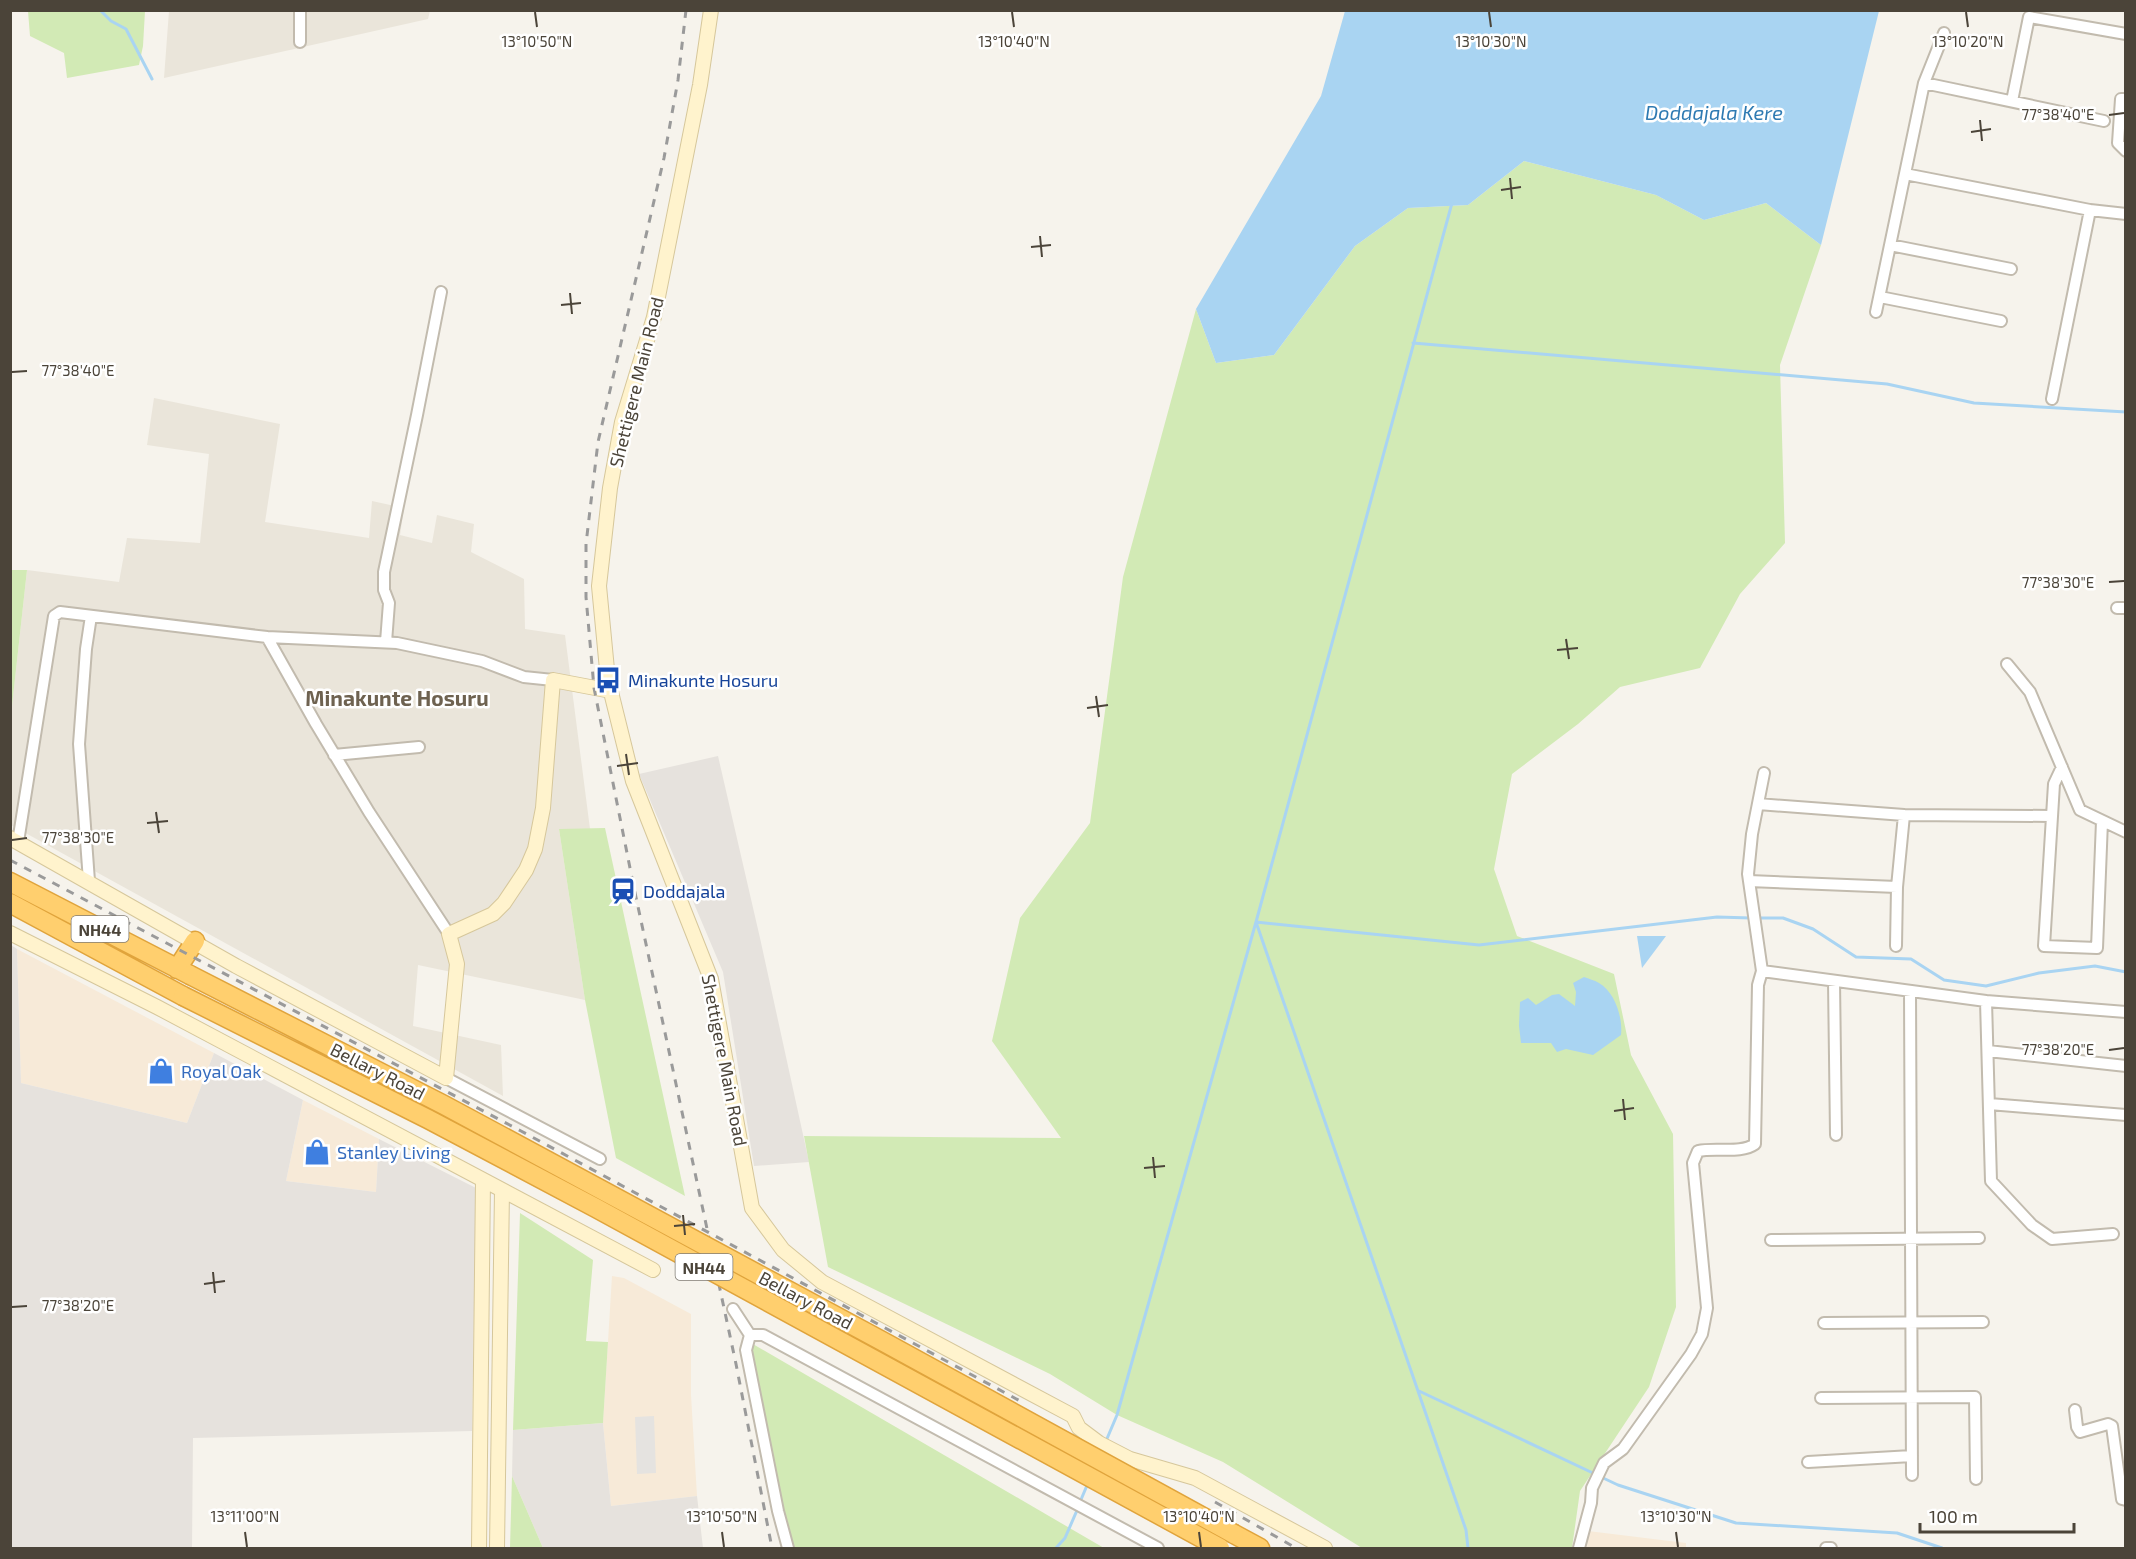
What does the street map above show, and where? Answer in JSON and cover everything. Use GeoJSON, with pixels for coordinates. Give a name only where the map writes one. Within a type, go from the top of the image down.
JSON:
{"type":"FeatureCollection","features":[{"type":"Feature","properties":{"kind":"highway","name":"NH44"},"geometry":{"type":"LineString","coordinates":[[10,882],[183,972]]}},
{"type":"Feature","properties":{"kind":"highway","name":"Bellary Road"},"geometry":{"type":"LineString","coordinates":[[10,903],[183,996],[428,1119],[596,1208],[1220,1548]]}},
{"type":"Feature","properties":{"kind":"highway"},"geometry":{"type":"LineString","coordinates":[[183,972],[195,941]]}},
{"type":"Feature","properties":{"kind":"highway","name":"Bellary Road"},"geometry":{"type":"LineString","coordinates":[[183,972],[444,1105],[1260,1548]]}},
{"type":"Feature","properties":{"kind":"street"},"geometry":{"type":"LineString","coordinates":[[300,10],[300,42]]}},
{"type":"Feature","properties":{"kind":"street","name":"Shettigere Main Road"},"geometry":{"type":"LineString","coordinates":[[711,10],[700,85],[654,317],[622,422],[610,488],[599,586],[608,680],[633,782],[711,979],[752,1208],[783,1250],[822,1282],[1073,1416],[1079,1428],[1099,1443],[1130,1459],[1195,1478],[1325,1548]]}},
{"type":"Feature","properties":{"kind":"street"},"geometry":{"type":"LineString","coordinates":[[2012,101],[2029,17],[2126,34]]}},
{"type":"Feature","properties":{"kind":"street"},"geometry":{"type":"LineString","coordinates":[[1876,312],[1924,83],[1944,33]]}},
{"type":"Feature","properties":{"kind":"street"},"geometry":{"type":"LineString","coordinates":[[1924,83],[2104,120]]}},
{"type":"Feature","properties":{"kind":"street"},"geometry":{"type":"LineString","coordinates":[[2126,99],[2121,99],[2118,143],[2126,151]]}},
{"type":"Feature","properties":{"kind":"street"},"geometry":{"type":"LineString","coordinates":[[1905,174],[2090,210],[2126,214]]}},
{"type":"Feature","properties":{"kind":"street"},"geometry":{"type":"LineString","coordinates":[[2052,399],[2090,210]]}},
{"type":"Feature","properties":{"kind":"street"},"geometry":{"type":"LineString","coordinates":[[1890,245],[2011,269]]}},
{"type":"Feature","properties":{"kind":"street"},"geometry":{"type":"LineString","coordinates":[[386,642],[389,603],[384,590],[384,572],[441,292]]}},
{"type":"Feature","properties":{"kind":"street"},"geometry":{"type":"LineString","coordinates":[[1880,297],[2001,321]]}},
{"type":"Feature","properties":{"kind":"street"},"geometry":{"type":"LineString","coordinates":[[600,1159],[236,966],[14,840],[54,616],[60,612],[267,637],[397,643],[482,661],[524,677],[611,691]]}},
{"type":"Feature","properties":{"kind":"street"},"geometry":{"type":"LineString","coordinates":[[89,881],[79,744],[86,649],[91,616]]}},
{"type":"Feature","properties":{"kind":"street"},"geometry":{"type":"LineString","coordinates":[[267,637],[334,755],[449,934],[457,964],[446,1078]]}},
{"type":"Feature","properties":{"kind":"street"},"geometry":{"type":"LineString","coordinates":[[2007,664],[2030,692],[2080,810],[2126,832]]}},
{"type":"Feature","properties":{"kind":"street"},"geometry":{"type":"LineString","coordinates":[[449,934],[493,914],[520,880],[535,849],[544,799],[553,680]]}},
{"type":"Feature","properties":{"kind":"street"},"geometry":{"type":"LineString","coordinates":[[334,755],[419,747]]}},
{"type":"Feature","properties":{"kind":"street"},"geometry":{"type":"LineString","coordinates":[[2062,767],[2054,784],[2044,946],[2097,948],[2102,821]]}},
{"type":"Feature","properties":{"kind":"street"},"geometry":{"type":"LineString","coordinates":[[1579,1548],[1591,1503],[1592,1488],[1604,1463],[1623,1449],[1691,1354],[1702,1334],[1707,1308],[1693,1163],[1698,1151],[1708,1148],[1749,1148],[1755,1144],[1758,985],[1762,971],[1749,881],[1752,834],[1764,773]]}},
{"type":"Feature","properties":{"kind":"street"},"geometry":{"type":"LineString","coordinates":[[1758,804],[1904,815],[2052,816]]}},
{"type":"Feature","properties":{"kind":"street"},"geometry":{"type":"LineString","coordinates":[[1896,946],[1897,888],[1904,815]]}},
{"type":"Feature","properties":{"kind":"street"},"geometry":{"type":"LineString","coordinates":[[1749,881],[1897,888]]}},
{"type":"Feature","properties":{"kind":"street"},"geometry":{"type":"LineString","coordinates":[[10,933],[157,1007],[654,1270]]}},
{"type":"Feature","properties":{"kind":"street"},"geometry":{"type":"LineString","coordinates":[[1762,971],[1986,1001],[2126,1012]]}},
{"type":"Feature","properties":{"kind":"street"},"geometry":{"type":"LineString","coordinates":[[1834,981],[1836,1135]]}},
{"type":"Feature","properties":{"kind":"street"},"geometry":{"type":"LineString","coordinates":[[1910,991],[1912,1475]]}},
{"type":"Feature","properties":{"kind":"street"},"geometry":{"type":"LineString","coordinates":[[1986,1001],[1991,1180],[2032,1225],[2052,1239],[2113,1234]]}},
{"type":"Feature","properties":{"kind":"street"},"geometry":{"type":"LineString","coordinates":[[1988,1051],[2126,1066]]}},
{"type":"Feature","properties":{"kind":"street"},"geometry":{"type":"LineString","coordinates":[[1989,1104],[2126,1115]]}},
{"type":"Feature","properties":{"kind":"street"},"geometry":{"type":"LineString","coordinates":[[479,1548],[483,1180]]}},
{"type":"Feature","properties":{"kind":"street"},"geometry":{"type":"LineString","coordinates":[[497,1548],[502,1190]]}},
{"type":"Feature","properties":{"kind":"street"},"geometry":{"type":"LineString","coordinates":[[1771,1240],[1979,1238]]}},
{"type":"Feature","properties":{"kind":"street"},"geometry":{"type":"LineString","coordinates":[[733,1309],[750,1335],[746,1350],[778,1511],[788,1548]]}},
{"type":"Feature","properties":{"kind":"street"},"geometry":{"type":"LineString","coordinates":[[1824,1323],[1983,1322]]}},
{"type":"Feature","properties":{"kind":"street"},"geometry":{"type":"LineString","coordinates":[[750,1335],[764,1335],[1158,1548]]}},
{"type":"Feature","properties":{"kind":"street"},"geometry":{"type":"LineString","coordinates":[[1821,1398],[1975,1397],[1977,1479]]}},
{"type":"Feature","properties":{"kind":"street"},"geometry":{"type":"LineString","coordinates":[[2075,1410],[2077,1427],[2080,1432],[2108,1424],[2112,1426],[2122,1499],[2126,1500]]}},
{"type":"Feature","properties":{"kind":"street"},"geometry":{"type":"LineString","coordinates":[[1808,1462],[1912,1456]]}},
{"type":"Feature","properties":{"kind":"street"},"geometry":{"type":"LineString","coordinates":[[1826,1548],[1831,1548]]}},
{"type":"Feature","properties":{"kind":"shaded area"},"geometry":{"type":"Polygon","coordinates":[[[169,11],[430,11],[428,19],[164,78],[169,11]]]}},
{"type":"Feature","properties":{"kind":"shaded area"},"geometry":{"type":"Polygon","coordinates":[[[154,398],[280,424],[265,522],[369,538],[372,501],[404,508],[400,535],[432,543],[437,515],[474,524],[471,552],[524,579],[525,629],[565,635],[590,829],[559,829],[585,1000],[418,965],[413,1026],[501,1045],[503,1096],[11,825],[11,715],[27,570],[119,582],[127,538],[200,543],[209,454],[147,445],[154,398]]]}},
{"type":"Feature","properties":{"kind":"shaded area"},"geometry":{"type":"Polygon","coordinates":[[[718,756],[809,1162],[754,1166],[723,972],[639,774],[718,756]]]}},
{"type":"Feature","properties":{"kind":"shaded area"},"geometry":{"type":"Polygon","coordinates":[[[11,945],[17,949],[21,1083],[187,1123],[214,1053],[303,1100],[286,1181],[376,1192],[379,1139],[476,1188],[472,1431],[193,1438],[192,1548],[11,1548],[11,945]]]}},
{"type":"Feature","properties":{"kind":"shaded area"},"geometry":{"type":"Polygon","coordinates":[[[17,949],[214,1053],[187,1123],[21,1083],[17,949]]]}},
{"type":"Feature","properties":{"kind":"shaded area"},"geometry":{"type":"Polygon","coordinates":[[[303,1100],[379,1139],[376,1192],[286,1181],[303,1100]]]}},
{"type":"Feature","properties":{"kind":"shaded area"},"geometry":{"type":"Polygon","coordinates":[[[612,1276],[624,1278],[691,1314],[691,1395],[697,1496],[611,1506],[603,1423],[612,1276]]]}},
{"type":"Feature","properties":{"kind":"shaded area"},"geometry":{"type":"Polygon","coordinates":[[[654,1416],[656,1473],[637,1474],[635,1417],[654,1416]]]}},
{"type":"Feature","properties":{"kind":"shaded area"},"geometry":{"type":"Polygon","coordinates":[[[603,1423],[611,1506],[697,1496],[703,1548],[543,1548],[512,1476],[513,1430],[603,1423]]]}},
{"type":"Feature","properties":{"kind":"shaded area"},"geometry":{"type":"Polygon","coordinates":[[[1588,1531],[1686,1543],[1686,1548],[1587,1548],[1588,1531]]]}},
{"type":"Feature","properties":{"kind":"green space"},"geometry":{"type":"Polygon","coordinates":[[[28,11],[145,11],[143,46],[139,65],[67,78],[64,53],[30,36],[28,11]]]}},
{"type":"Feature","properties":{"kind":"green space"},"geometry":{"type":"Polygon","coordinates":[[[1524,161],[1656,195],[1704,220],[1766,203],[1821,245],[1780,365],[1785,543],[1740,594],[1700,668],[1620,687],[1578,724],[1512,774],[1494,869],[1517,936],[1614,974],[1631,1055],[1673,1134],[1676,1307],[1649,1387],[1580,1491],[1572,1548],[1362,1548],[1223,1462],[1117,1415],[1050,1374],[828,1267],[804,1136],[1061,1138],[992,1041],[1020,918],[1090,823],[1123,577],[1196,309],[1216,363],[1274,355],[1355,246],[1408,208],[1468,205],[1524,161]]]}},
{"type":"Feature","properties":{"kind":"green space"},"geometry":{"type":"Polygon","coordinates":[[[27,570],[11,715],[10,571],[27,570]]]}},
{"type":"Feature","properties":{"kind":"green space"},"geometry":{"type":"Polygon","coordinates":[[[605,828],[685,1196],[616,1158],[585,1000],[559,829],[605,828]]]}},
{"type":"Feature","properties":{"kind":"green space"},"geometry":{"type":"Polygon","coordinates":[[[520,1213],[593,1260],[586,1341],[608,1342],[603,1423],[513,1430],[520,1213]]]}},
{"type":"Feature","properties":{"kind":"green space"},"geometry":{"type":"Polygon","coordinates":[[[746,1340],[1104,1548],[789,1548],[746,1340]]]}},
{"type":"Feature","properties":{"kind":"green space"},"geometry":{"type":"Polygon","coordinates":[[[512,1476],[543,1548],[510,1548],[512,1476]]]}},
{"type":"Feature","properties":{"kind":"water","name":"Doddajala Kere"},"geometry":{"type":"Polygon","coordinates":[[[1345,10],[1879,11],[1821,245],[1766,203],[1704,220],[1656,195],[1524,161],[1468,205],[1408,208],[1355,246],[1274,355],[1216,363],[1196,309],[1321,96],[1345,10]]]}},
{"type":"Feature","properties":{"kind":"water"},"geometry":{"type":"Polygon","coordinates":[[[1637,936],[1666,936],[1642,968],[1637,936]]]}},
{"type":"Feature","properties":{"kind":"water"},"geometry":{"type":"Polygon","coordinates":[[[1584,977],[1605,987],[1614,999],[1621,1021],[1621,1035],[1593,1055],[1566,1049],[1557,1052],[1551,1043],[1521,1043],[1520,1002],[1528,998],[1536,1005],[1552,995],[1559,994],[1575,1006],[1576,992],[1573,983],[1584,977]]]}},
{"type":"Feature","properties":{"kind":"waterway"},"geometry":{"type":"LineString","coordinates":[[100,10],[111,21],[126,29],[152,79]]}},
{"type":"Feature","properties":{"kind":"waterway"},"geometry":{"type":"LineString","coordinates":[[1106,1441],[1117,1415],[1256,922],[1452,203]]}},
{"type":"Feature","properties":{"kind":"waterway"},"geometry":{"type":"LineString","coordinates":[[1413,343],[1887,384],[1974,403],[2126,412]]}},
{"type":"Feature","properties":{"kind":"waterway"},"geometry":{"type":"LineString","coordinates":[[1468,1548],[1466,1530],[1256,922],[1479,945],[1717,917],[1751,918]]}},
{"type":"Feature","properties":{"kind":"waterway"},"geometry":{"type":"LineString","coordinates":[[1757,918],[1783,918],[1813,929],[1856,957],[1911,959],[1944,980],[1986,986],[2039,973],[2095,966],[2126,972]]}},
{"type":"Feature","properties":{"kind":"waterway"},"geometry":{"type":"LineString","coordinates":[[1419,1391],[1595,1474]]}},
{"type":"Feature","properties":{"kind":"waterway"},"geometry":{"type":"LineString","coordinates":[[1601,1477],[1618,1485],[1736,1523],[1897,1533],[1942,1548]]}},
{"type":"Feature","properties":{"kind":"waterway"},"geometry":{"type":"LineString","coordinates":[[1080,1502],[1088,1483]]}},
{"type":"Feature","properties":{"kind":"waterway"},"geometry":{"type":"LineString","coordinates":[[1056,1548],[1065,1538],[1078,1508]]}},
{"type":"Feature","properties":{"kind":"railway"},"geometry":{"type":"LineString","coordinates":[[686,10],[678,80],[664,158],[598,442],[586,544],[586,597],[594,688],[634,888],[736,1364],[772,1548]]}},
{"type":"Feature","properties":{"kind":"railway"},"geometry":{"type":"LineString","coordinates":[[10,860],[521,1131],[1022,1402]]}},
{"type":"Feature","properties":{"kind":"railway"},"geometry":{"type":"LineString","coordinates":[[1215,1502],[1296,1548]]}},
{"type":"Feature","properties":{"kind":"place","name":"Minakunte Hosuru"},"geometry":{"type":"Point","coordinates":[608,680]}},
{"type":"Feature","properties":{"kind":"place","name":"Doddajala"},"geometry":{"type":"Point","coordinates":[623,891]}},
{"type":"Feature","properties":{"kind":"place","name":"Royal Oak"},"geometry":{"type":"Point","coordinates":[161,1071]}},
{"type":"Feature","properties":{"kind":"place","name":"Stanley Living"},"geometry":{"type":"Point","coordinates":[317,1152]}},
{"type":"Feature","properties":{"kind":"district","name":"Minakunte Hosuru"},"geometry":{"type":"Point","coordinates":[397,697]}}]}
